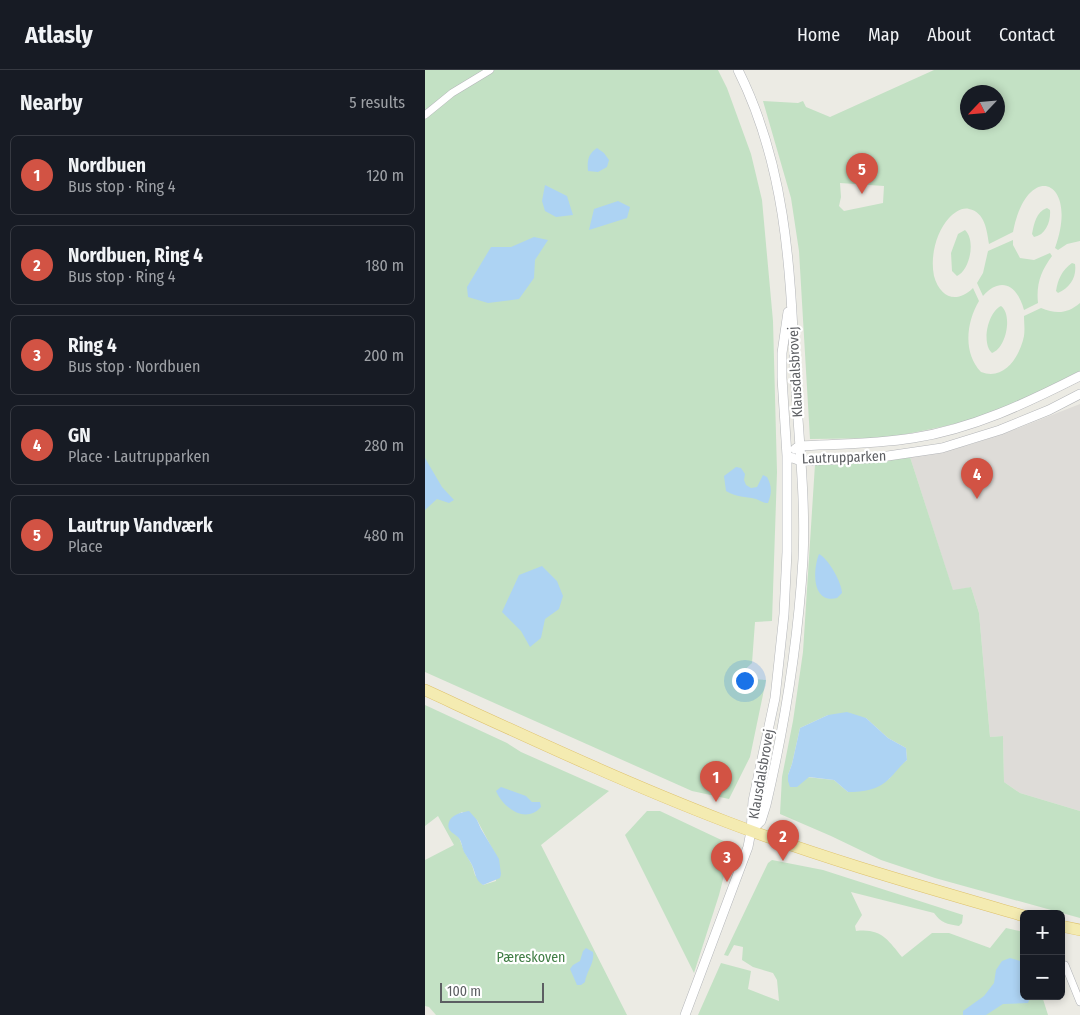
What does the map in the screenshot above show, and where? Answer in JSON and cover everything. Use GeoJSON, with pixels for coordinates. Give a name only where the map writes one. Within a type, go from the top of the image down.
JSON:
{"type":"FeatureCollection","features":[{"type":"Feature","properties":{"kind":"main road"},"geometry":{"type":"LineString","coordinates":[[425,690],[662,796],[751,831],[915,885],[1020,915]]}},
{"type":"Feature","properties":{"kind":"main road"},"geometry":{"type":"LineString","coordinates":[[1065,927],[1080,930]]}},
{"type":"Feature","properties":{"kind":"street"},"geometry":{"type":"LineString","coordinates":[[425,115],[451,93],[490,70]]}},
{"type":"Feature","properties":{"kind":"street","name":"Klausdalsbrovej"},"geometry":{"type":"LineString","coordinates":[[738,70],[767,142],[785,222],[791,286],[801,461],[803,559],[787,700],[766,805],[761,821],[751,831]]}},
{"type":"Feature","properties":{"kind":"street","name":"Klausdalsbrovej"},"geometry":{"type":"LineString","coordinates":[[751,831],[753,801],[775,698],[784,614],[787,552],[787,456],[782,353],[791,286]]}},
{"type":"Feature","properties":{"kind":"street","name":"Lautrupparken"},"geometry":{"type":"LineString","coordinates":[[787,456],[799,446],[891,441],[946,431],[982,420],[1024,403],[1080,376]]}},
{"type":"Feature","properties":{"kind":"street","name":"Lautrupparken"},"geometry":{"type":"LineString","coordinates":[[787,456],[801,461],[874,458],[942,448],[1000,430],[1049,410],[1080,394]]}},
{"type":"Feature","properties":{"kind":"street"},"geometry":{"type":"LineString","coordinates":[[685,1015],[746,852],[751,831]]}},
{"type":"Feature","properties":{"kind":"street"},"geometry":{"type":"LineString","coordinates":[[1065,965],[1080,1002]]}},
{"type":"Feature","properties":{"kind":"shaded area"},"geometry":{"type":"Polygon","coordinates":[[[1080,404],[1080,811],[1020,793],[1004,782],[1003,736],[990,737],[979,613],[971,587],[953,591],[910,457],[972,444],[1080,404]]]}},
{"type":"Feature","properties":{"kind":"green space"},"geometry":{"type":"Polygon","coordinates":[[[425,70],[718,70],[727,88],[751,154],[762,200],[773,321],[777,472],[772,621],[755,622],[752,663],[736,678],[766,680],[750,757],[729,799],[692,791],[425,672],[425,70]]]}},
{"type":"Feature","properties":{"kind":"green space"},"geometry":{"type":"Polygon","coordinates":[[[934,70],[1080,70],[1080,241],[1067,244],[1058,250],[1055,248],[1061,225],[1061,206],[1056,193],[1049,187],[1039,187],[1029,194],[1020,209],[1013,232],[989,244],[984,223],[979,214],[966,209],[956,212],[944,224],[937,237],[933,269],[937,283],[945,294],[955,297],[961,296],[973,288],[979,301],[971,319],[968,338],[971,356],[981,372],[997,373],[1004,370],[1015,359],[1024,336],[1024,316],[1041,308],[1057,312],[1066,311],[1080,303],[1080,371],[1027,398],[981,417],[946,426],[887,438],[810,439],[799,251],[791,198],[763,101],[798,103],[803,101],[806,107],[830,117],[934,70]],[[840,183],[841,197],[839,206],[844,211],[883,203],[884,186],[840,183]]]}},
{"type":"Feature","properties":{"kind":"green space"},"geometry":{"type":"Polygon","coordinates":[[[1047,208],[1050,210],[1049,223],[1042,233],[1034,237],[1032,234],[1036,219],[1040,212],[1047,208]]]}},
{"type":"Feature","properties":{"kind":"green space"},"geometry":{"type":"Polygon","coordinates":[[[965,230],[970,241],[970,254],[965,268],[957,276],[952,271],[951,253],[958,234],[965,230]]]}},
{"type":"Feature","properties":{"kind":"green space"},"geometry":{"type":"Polygon","coordinates":[[[1013,240],[1013,245],[1020,258],[1034,260],[1050,253],[1052,256],[1040,278],[1038,303],[1024,310],[1018,295],[1008,286],[997,286],[983,296],[977,283],[983,273],[988,251],[1013,240]]]}},
{"type":"Feature","properties":{"kind":"green space"},"geometry":{"type":"Polygon","coordinates":[[[1072,263],[1075,264],[1074,278],[1066,288],[1058,293],[1056,291],[1059,279],[1072,263]]]}},
{"type":"Feature","properties":{"kind":"green space"},"geometry":{"type":"Polygon","coordinates":[[[1001,306],[1005,310],[1007,317],[1006,331],[1001,345],[992,353],[987,342],[987,328],[996,309],[1001,306]]]}},
{"type":"Feature","properties":{"kind":"green space"},"geometry":{"type":"Polygon","coordinates":[[[910,457],[953,590],[971,587],[979,613],[990,737],[1003,736],[1004,782],[1020,793],[1080,811],[1080,918],[1065,914],[1065,910],[1051,910],[935,878],[881,860],[780,814],[782,777],[793,721],[803,652],[815,464],[910,457]],[[828,715],[800,728],[788,775],[834,780],[848,792],[889,779],[898,767],[907,760],[906,748],[888,738],[866,718],[828,715]]]}},
{"type":"Feature","properties":{"kind":"green space","name":"Pæreskoven"},"geometry":{"type":"Polygon","coordinates":[[[425,705],[507,743],[521,752],[609,791],[541,845],[627,1015],[436,1015],[429,1007],[425,1006],[425,860],[454,845],[438,816],[425,826],[425,705]],[[462,812],[452,818],[475,875],[483,885],[496,881],[494,852],[477,820],[462,812]]]}},
{"type":"Feature","properties":{"kind":"green space"},"geometry":{"type":"Polygon","coordinates":[[[647,811],[660,811],[732,845],[719,895],[694,973],[625,835],[647,811]]]}},
{"type":"Feature","properties":{"kind":"green space"},"geometry":{"type":"Polygon","coordinates":[[[772,860],[823,870],[963,915],[962,923],[959,926],[951,925],[942,921],[934,913],[851,892],[862,915],[855,926],[856,931],[878,933],[902,957],[932,933],[949,933],[990,948],[1006,928],[1020,931],[1020,1000],[1043,1000],[1048,1015],[698,1015],[721,963],[751,971],[748,989],[779,1001],[777,980],[773,973],[753,967],[742,960],[743,947],[734,945],[728,956],[724,955],[768,863],[772,860]]]}},
{"type":"Feature","properties":{"kind":"water"},"geometry":{"type":"Polygon","coordinates":[[[597,148],[609,160],[607,167],[598,172],[588,171],[589,158],[597,148]]]}},
{"type":"Feature","properties":{"kind":"water"},"geometry":{"type":"Polygon","coordinates":[[[545,185],[567,196],[573,215],[556,217],[545,211],[542,201],[545,185]]]}},
{"type":"Feature","properties":{"kind":"water"},"geometry":{"type":"Polygon","coordinates":[[[618,201],[630,207],[627,218],[589,230],[594,209],[618,201]]]}},
{"type":"Feature","properties":{"kind":"water"},"geometry":{"type":"Polygon","coordinates":[[[534,237],[548,240],[535,260],[534,278],[519,299],[488,303],[468,297],[467,287],[491,247],[511,247],[534,237]]]}},
{"type":"Feature","properties":{"kind":"water"},"geometry":{"type":"Polygon","coordinates":[[[425,458],[442,487],[454,500],[449,503],[437,499],[425,510],[425,458]]]}},
{"type":"Feature","properties":{"kind":"water"},"geometry":{"type":"Polygon","coordinates":[[[736,467],[741,468],[745,474],[744,480],[746,485],[751,488],[757,487],[763,475],[767,477],[771,490],[768,503],[738,496],[726,491],[724,476],[736,467]]]}},
{"type":"Feature","properties":{"kind":"water"},"geometry":{"type":"Polygon","coordinates":[[[819,554],[830,565],[840,583],[842,593],[837,598],[822,596],[818,591],[815,576],[819,554]]]}},
{"type":"Feature","properties":{"kind":"water"},"geometry":{"type":"Polygon","coordinates":[[[542,566],[557,581],[563,596],[559,609],[545,619],[541,638],[530,647],[521,631],[502,612],[519,575],[542,566]]]}},
{"type":"Feature","properties":{"kind":"water"},"geometry":{"type":"Polygon","coordinates":[[[847,712],[866,718],[888,738],[906,748],[907,760],[886,782],[871,790],[848,792],[834,780],[809,777],[797,787],[790,787],[788,775],[800,728],[828,715],[847,712]]]}},
{"type":"Feature","properties":{"kind":"water"},"geometry":{"type":"Polygon","coordinates":[[[501,787],[526,796],[532,802],[540,802],[541,807],[529,814],[516,812],[500,798],[496,791],[501,787]]]}},
{"type":"Feature","properties":{"kind":"water"},"geometry":{"type":"Polygon","coordinates":[[[469,811],[477,820],[499,859],[500,878],[483,885],[477,879],[461,842],[448,825],[452,817],[469,811]]]}},
{"type":"Feature","properties":{"kind":"water"},"geometry":{"type":"Polygon","coordinates":[[[586,948],[593,952],[593,960],[585,982],[577,985],[570,969],[580,961],[586,948]]]}},
{"type":"Feature","properties":{"kind":"water"},"geometry":{"type":"Polygon","coordinates":[[[1010,958],[1020,961],[1020,1000],[1029,1000],[1028,1003],[1003,1004],[986,1015],[963,1015],[963,1011],[984,996],[994,983],[996,970],[1002,961],[1010,958]]]}},
{"type":"Feature","properties":{"kind":"place","name":"Lautrup Vandværk"},"geometry":{"type":"Point","coordinates":[862,194]}},
{"type":"Feature","properties":{"kind":"place","name":"GN"},"geometry":{"type":"Point","coordinates":[977,499]}},
{"type":"Feature","properties":{"kind":"place","name":"Nordbuen"},"geometry":{"type":"Point","coordinates":[716,802]}},
{"type":"Feature","properties":{"kind":"place","name":"Nordbuen, Ring 4"},"geometry":{"type":"Point","coordinates":[783,861]}},
{"type":"Feature","properties":{"kind":"place","name":"Ring 4"},"geometry":{"type":"Point","coordinates":[727,882]}}]}
